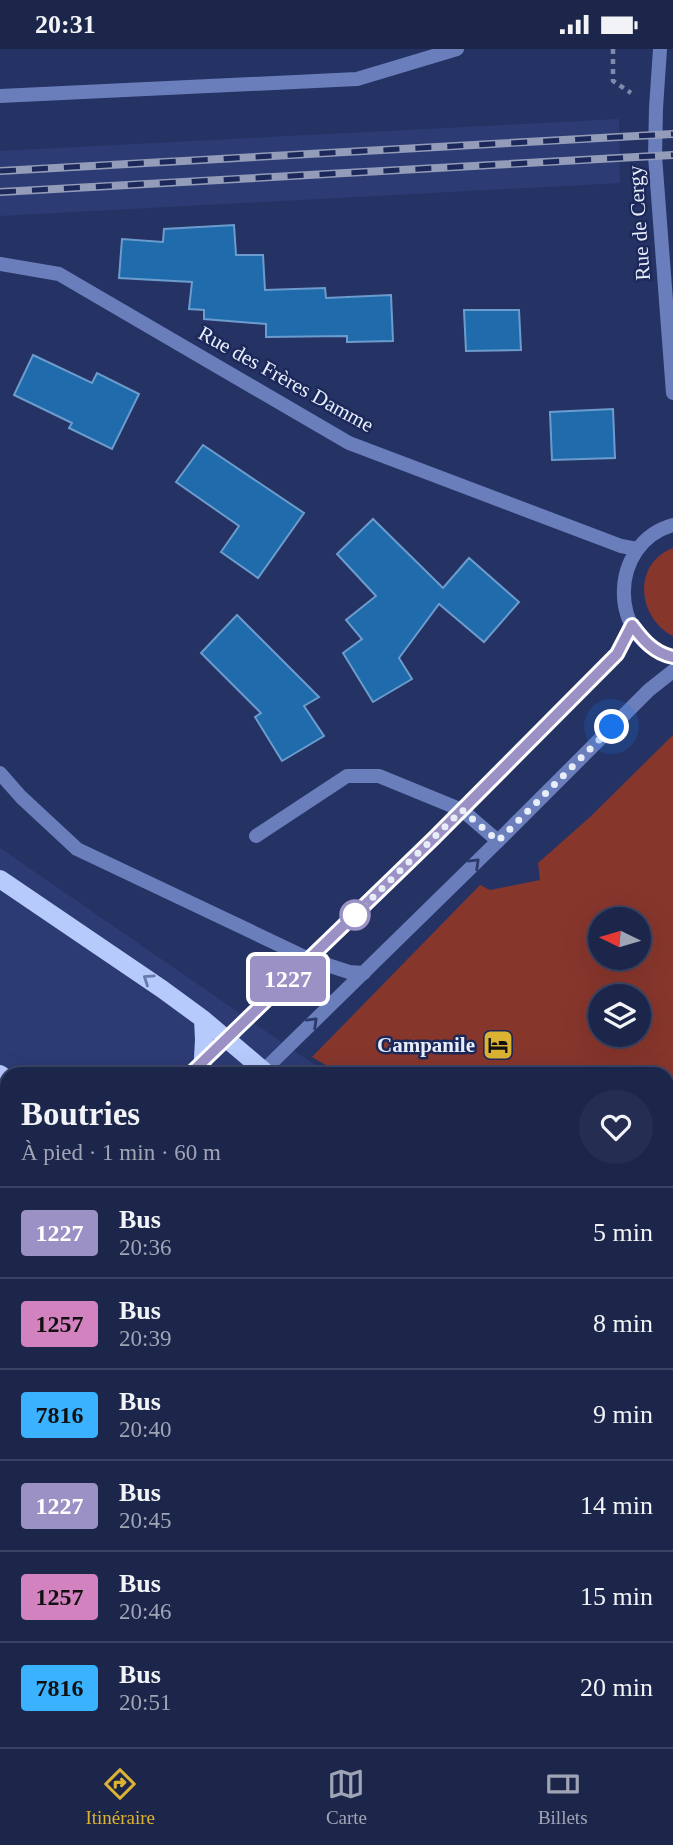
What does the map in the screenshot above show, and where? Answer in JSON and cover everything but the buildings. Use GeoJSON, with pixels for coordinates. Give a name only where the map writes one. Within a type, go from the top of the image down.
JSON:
{"type":"FeatureCollection","features":[{"type":"Feature","properties":{"kind":"main road"},"geometry":{"type":"LineString","coordinates":[[0,879],[162,989],[227,1039],[257,1067]]}},
{"type":"Feature","properties":{"kind":"main road"},"geometry":{"type":"LineString","coordinates":[[199,1067],[204,1040],[203,1020]]}},
{"type":"Feature","properties":{"kind":"street"},"geometry":{"type":"LineString","coordinates":[[0,96],[357,79],[457,49]]}},
{"type":"Feature","properties":{"kind":"street","name":"Rue de Cergy"},"geometry":{"type":"LineString","coordinates":[[660,49],[655,156],[673,393]]}},
{"type":"Feature","properties":{"kind":"street","name":"Rue des Frères Damme"},"geometry":{"type":"LineString","coordinates":[[0,264],[59,274],[349,443],[621,546],[637,549]]}},
{"type":"Feature","properties":{"kind":"street"},"geometry":{"type":"LineString","coordinates":[[673,525],[650,536],[637,549],[627,567],[623,586],[625,606],[632,625],[646,643],[666,656],[673,657]]}},
{"type":"Feature","properties":{"kind":"street"},"geometry":{"type":"LineString","coordinates":[[201,1067],[617,654],[632,625]]}},
{"type":"Feature","properties":{"kind":"street"},"geometry":{"type":"LineString","coordinates":[[270,1067],[649,689],[673,671]]}},
{"type":"Feature","properties":{"kind":"street"},"geometry":{"type":"LineString","coordinates":[[0,773],[21,797],[76,849],[309,959],[349,972],[364,973]]}},
{"type":"Feature","properties":{"kind":"street"},"geometry":{"type":"LineString","coordinates":[[256,836],[347,776],[379,776],[462,810],[498,841]]}},
{"type":"Feature","properties":{"kind":"path"},"geometry":{"type":"LineString","coordinates":[[613,49],[613,81],[656,108]]}},
{"type":"Feature","properties":{"kind":"shaded area"},"geometry":{"type":"Polygon","coordinates":[[[619,119],[620,183],[0,216],[0,151],[619,119]]]}},
{"type":"Feature","properties":{"kind":"shaded area"},"geometry":{"type":"Polygon","coordinates":[[[673,548],[673,636],[652,616],[644,591],[645,578],[651,566],[673,548]]]}},
{"type":"Feature","properties":{"kind":"shaded area","name":"Campanile"},"geometry":{"type":"Polygon","coordinates":[[[673,735],[673,1067],[329,1067],[312,1057],[480,885],[490,890],[540,880],[538,863],[589,818],[673,735]]]}},
{"type":"Feature","properties":{"kind":"shaded area"},"geometry":{"type":"Polygon","coordinates":[[[0,848],[318,1067],[0,1067],[0,848]]]}},
{"type":"Feature","properties":{"kind":"railway"},"geometry":{"type":"LineString","coordinates":[[0,171],[673,134]]}},
{"type":"Feature","properties":{"kind":"railway"},"geometry":{"type":"LineString","coordinates":[[0,192],[673,155]]}},
{"type":"Feature","properties":{"kind":"bus line","name":"1227"},"geometry":{"type":"LineString","coordinates":[[198,1067],[434,838],[617,654],[632,625],[646,643],[666,656],[673,657]]}},
{"type":"Feature","properties":{"kind":"place","name":"Campanile"},"geometry":{"type":"Point","coordinates":[498,1045]}},
{"type":"Feature","properties":{"kind":"route"},"geometry":{"type":"LineString","coordinates":[[355,915],[462,810],[498,841],[612,727]]}}]}
